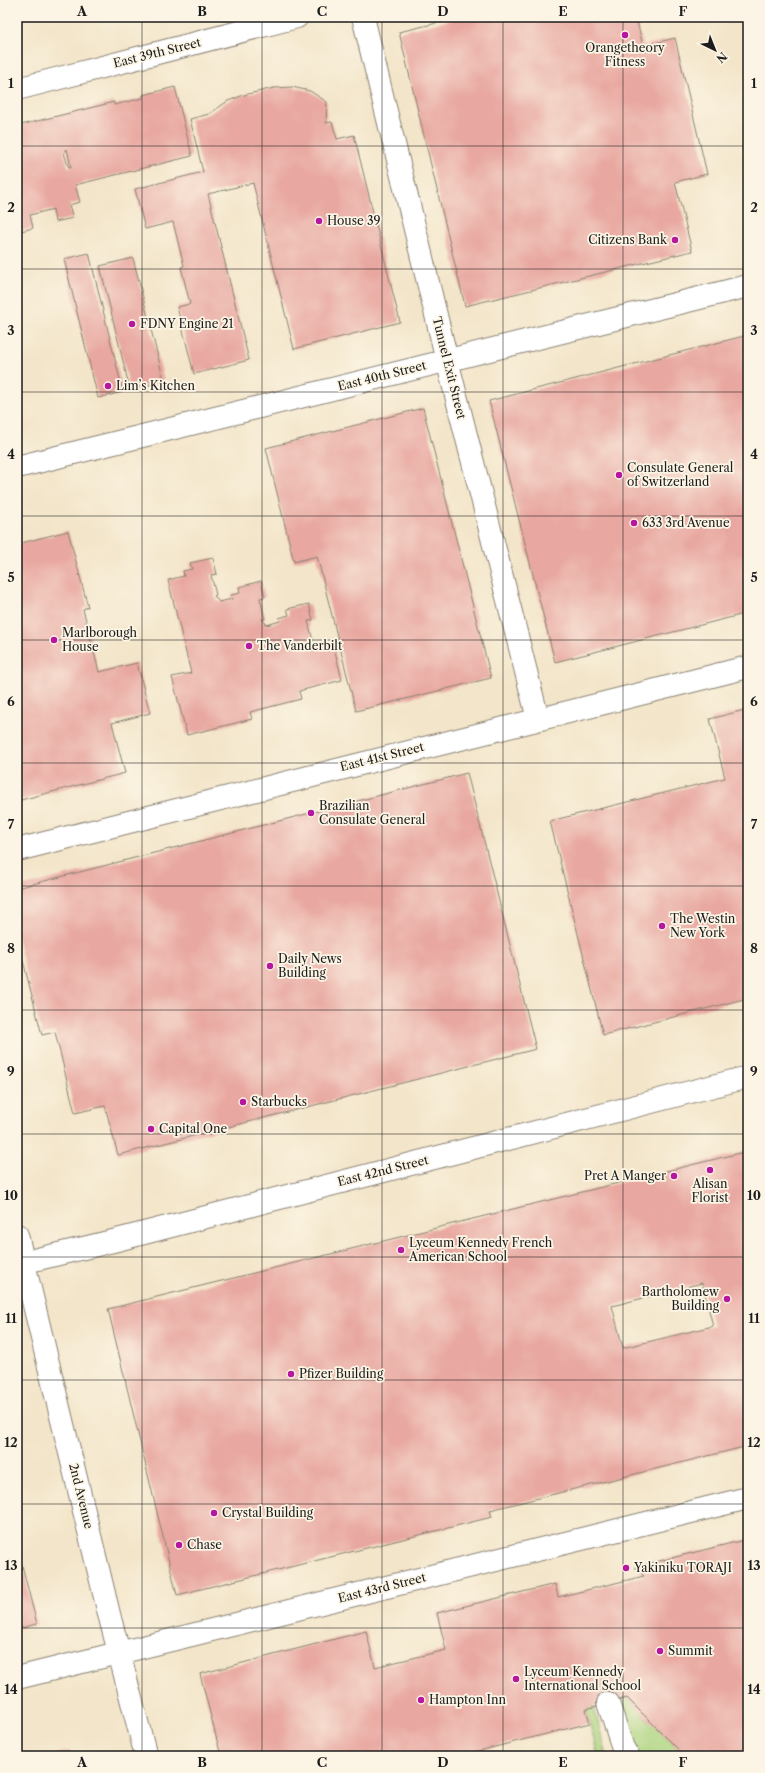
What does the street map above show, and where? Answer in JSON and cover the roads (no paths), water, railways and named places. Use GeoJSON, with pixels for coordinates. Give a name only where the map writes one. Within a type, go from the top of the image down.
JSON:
{"type":"FeatureCollection","features":[{"type":"Feature","properties":{"kind":"street","name":"East 39th Street"},"geometry":{"type":"LineString","coordinates":[[17,89],[297,17]]}},
{"type":"Feature","properties":{"kind":"street","name":"Tunnel Exit Street"},"geometry":{"type":"LineString","coordinates":[[363,17],[447,360],[538,718]]}},
{"type":"Feature","properties":{"kind":"street","name":"East 40th Street"},"geometry":{"type":"LineString","coordinates":[[17,467],[748,286]]}},
{"type":"Feature","properties":{"kind":"street","name":"East 41st Street"},"geometry":{"type":"LineString","coordinates":[[17,850],[538,718],[748,667]]}},
{"type":"Feature","properties":{"kind":"street","name":"East 42nd Street"},"geometry":{"type":"LineString","coordinates":[[20,1263],[118,1240],[748,1077]]}},
{"type":"Feature","properties":{"kind":"street","name":"2nd Avenue"},"geometry":{"type":"LineString","coordinates":[[17,1235],[20,1263],[146,1756]]}},
{"type":"Feature","properties":{"kind":"street","name":"East 43rd Street"},"geometry":{"type":"LineString","coordinates":[[17,1678],[748,1498]]}},
{"type":"Feature","properties":{"kind":"street"},"geometry":{"type":"LineString","coordinates":[[608,1703],[623,1748],[628,1756]]}},
{"type":"Feature","properties":{"kind":"place","name":"Orangetheory Fitness"},"geometry":{"type":"Point","coordinates":[625,35]}},
{"type":"Feature","properties":{"kind":"place","name":"House 39"},"geometry":{"type":"Point","coordinates":[319,221]}},
{"type":"Feature","properties":{"kind":"place","name":"Citizens Bank"},"geometry":{"type":"Point","coordinates":[675,240]}},
{"type":"Feature","properties":{"kind":"place","name":"FDNY Engine 21"},"geometry":{"type":"Point","coordinates":[132,324]}},
{"type":"Feature","properties":{"kind":"place","name":"Lim’s Kitchen"},"geometry":{"type":"Point","coordinates":[108,386]}},
{"type":"Feature","properties":{"kind":"place","name":"Consulate General of Switzerland"},"geometry":{"type":"Point","coordinates":[619,475]}},
{"type":"Feature","properties":{"kind":"place","name":"633 3rd Avenue"},"geometry":{"type":"Point","coordinates":[634,523]}},
{"type":"Feature","properties":{"kind":"place","name":"Marlborough House"},"geometry":{"type":"Point","coordinates":[54,640]}},
{"type":"Feature","properties":{"kind":"place","name":"The Vanderbilt"},"geometry":{"type":"Point","coordinates":[249,646]}},
{"type":"Feature","properties":{"kind":"place","name":"Brazilian Consulate General"},"geometry":{"type":"Point","coordinates":[311,813]}},
{"type":"Feature","properties":{"kind":"place","name":"The Westin New York"},"geometry":{"type":"Point","coordinates":[662,926]}},
{"type":"Feature","properties":{"kind":"place","name":"Daily News Building"},"geometry":{"type":"Point","coordinates":[270,966]}},
{"type":"Feature","properties":{"kind":"place","name":"Starbucks"},"geometry":{"type":"Point","coordinates":[243,1102]}},
{"type":"Feature","properties":{"kind":"place","name":"Capital One"},"geometry":{"type":"Point","coordinates":[151,1129]}},
{"type":"Feature","properties":{"kind":"place","name":"Alisan Florist"},"geometry":{"type":"Point","coordinates":[710,1170]}},
{"type":"Feature","properties":{"kind":"place","name":"Pret A Manger"},"geometry":{"type":"Point","coordinates":[674,1176]}},
{"type":"Feature","properties":{"kind":"place","name":"Lyceum Kennedy French American School"},"geometry":{"type":"Point","coordinates":[401,1250]}},
{"type":"Feature","properties":{"kind":"place","name":"Bartholomew Building"},"geometry":{"type":"Point","coordinates":[727,1299]}},
{"type":"Feature","properties":{"kind":"place","name":"Pfizer Building"},"geometry":{"type":"Point","coordinates":[291,1374]}},
{"type":"Feature","properties":{"kind":"place","name":"Crystal Building"},"geometry":{"type":"Point","coordinates":[214,1513]}},
{"type":"Feature","properties":{"kind":"place","name":"Chase"},"geometry":{"type":"Point","coordinates":[179,1545]}},
{"type":"Feature","properties":{"kind":"place","name":"Yakiniku TORAJI"},"geometry":{"type":"Point","coordinates":[626,1568]}},
{"type":"Feature","properties":{"kind":"place","name":"Summit"},"geometry":{"type":"Point","coordinates":[660,1651]}},
{"type":"Feature","properties":{"kind":"place","name":"Lyceum Kennedy International School"},"geometry":{"type":"Point","coordinates":[516,1679]}},
{"type":"Feature","properties":{"kind":"place","name":"Hampton Inn"},"geometry":{"type":"Point","coordinates":[421,1700]}}]}
